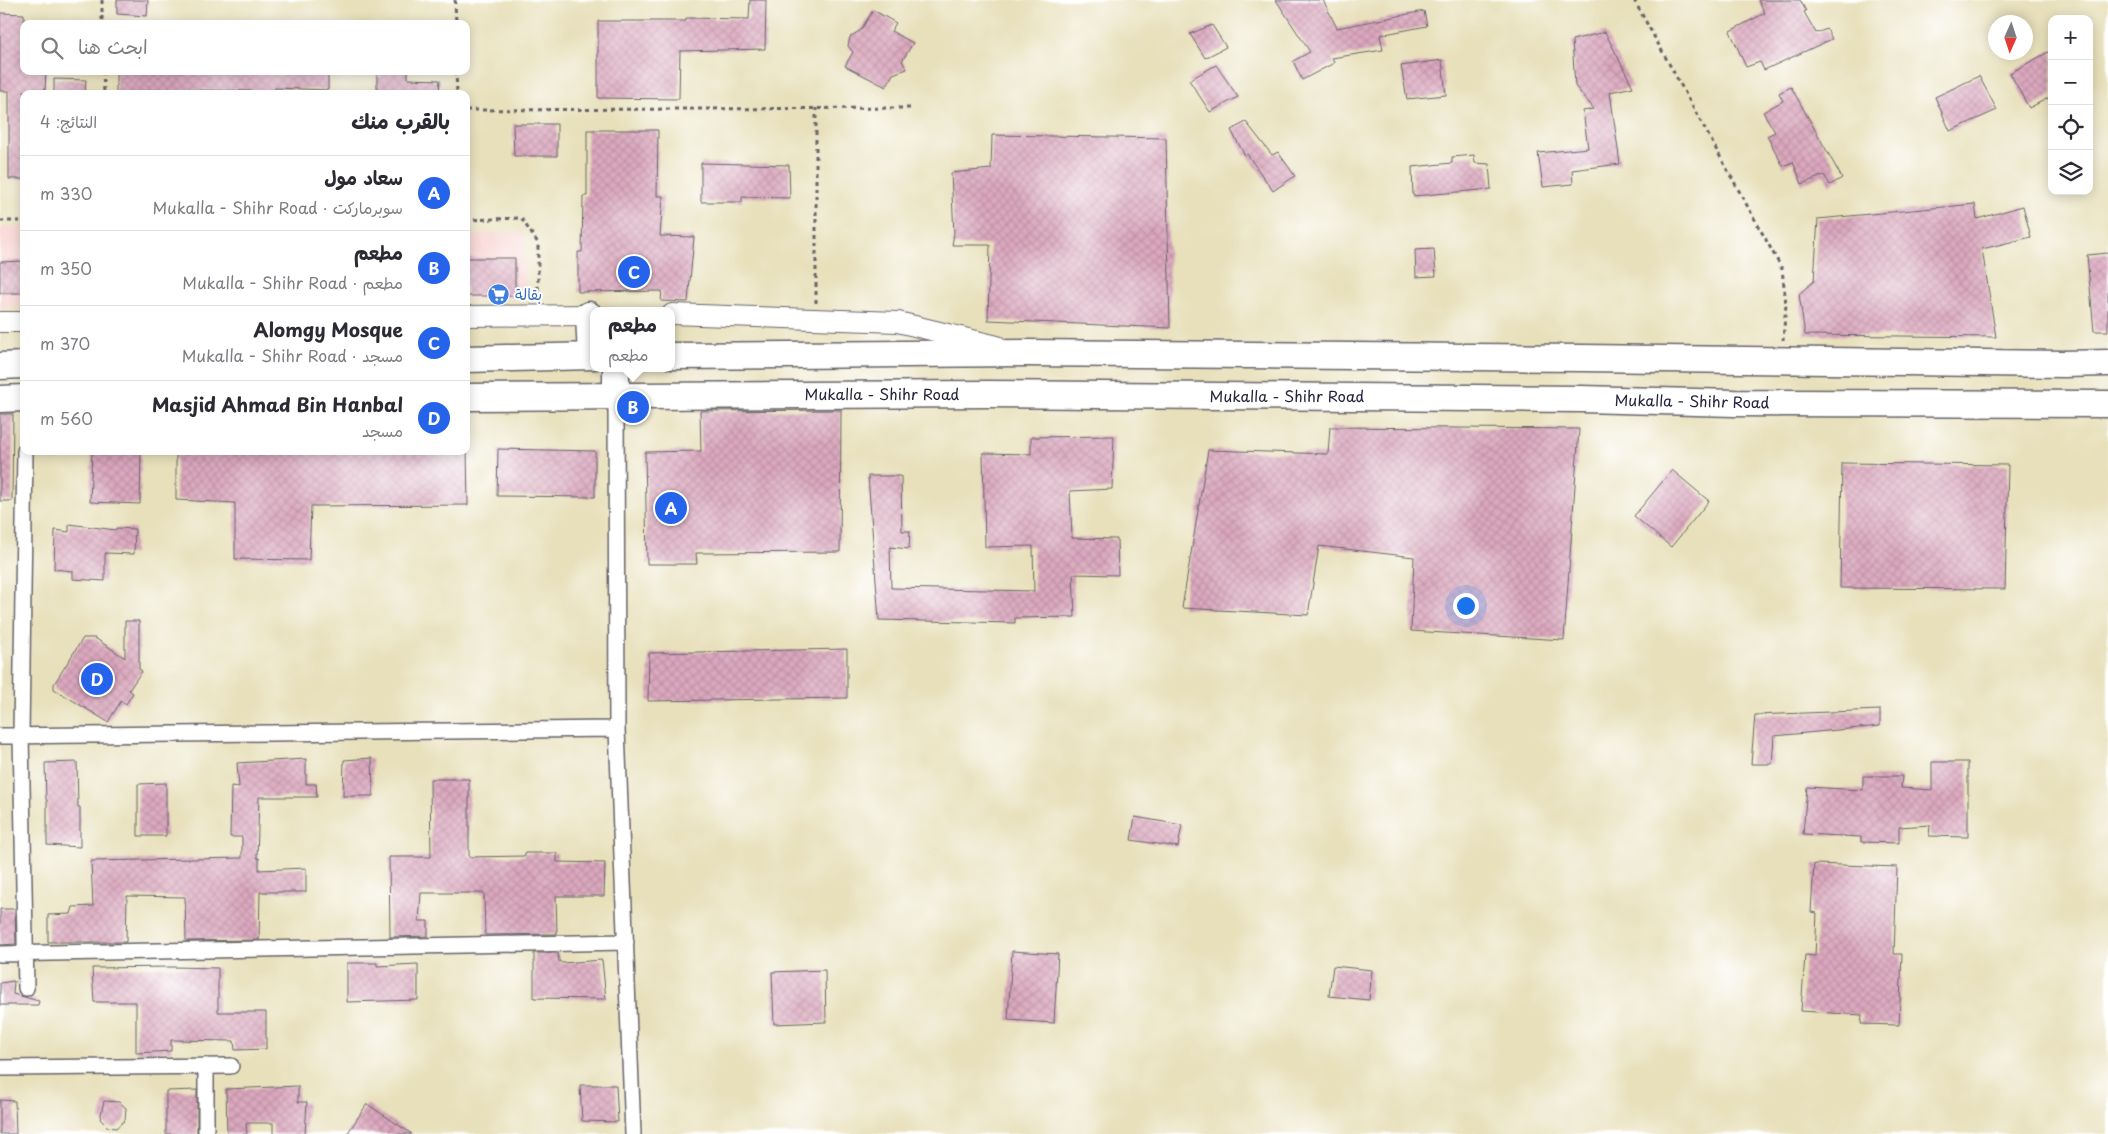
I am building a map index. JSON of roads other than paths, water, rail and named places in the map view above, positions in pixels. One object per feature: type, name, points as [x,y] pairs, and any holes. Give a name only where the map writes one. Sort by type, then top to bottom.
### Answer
[{"type":"highway","points":[[988,353],[988,394]]},
{"type":"highway","points":[[675,356],[1026,353],[2108,363]]},
{"type":"highway","points":[[470,359],[590,356]]},
{"type":"highway","points":[[1582,358],[1582,399]]},
{"type":"highway","points":[[0,366],[20,366]]},
{"type":"highway","points":[[616,372],[616,396]]},
{"type":"highway","name":"Mukalla - Shihr Road","points":[[470,396],[988,394],[1582,399],[1734,404],[2108,404]]},
{"type":"highway","points":[[0,399],[20,398]]},
{"type":"street","points":[[675,314],[898,322],[1026,353]]},
{"type":"street","points":[[470,316],[590,315]]},
{"type":"street","points":[[0,322],[20,322]]},
{"type":"street","points":[[616,396],[617,729],[633,1134]]},
{"type":"street","points":[[26,455],[21,735],[26,988]]},
{"type":"street","points":[[0,736],[617,729]]},
{"type":"street","points":[[0,954],[626,942]]},
{"type":"street","points":[[206,1066],[206,1134]]},
{"type":"street","points":[[0,1068],[231,1066]]},
{"type":"place","name":"Alomgy Mosque","points":[[634,272]]},
{"type":"place","name":"بقالة","points":[[499,295]]},
{"type":"place","name":"مطعم","points":[[633,407]]},
{"type":"place","name":"سعاد مول","points":[[671,508]]},
{"type":"place","name":"Masjid Ahmad Bin Hanbal","points":[[97,679]]}]
